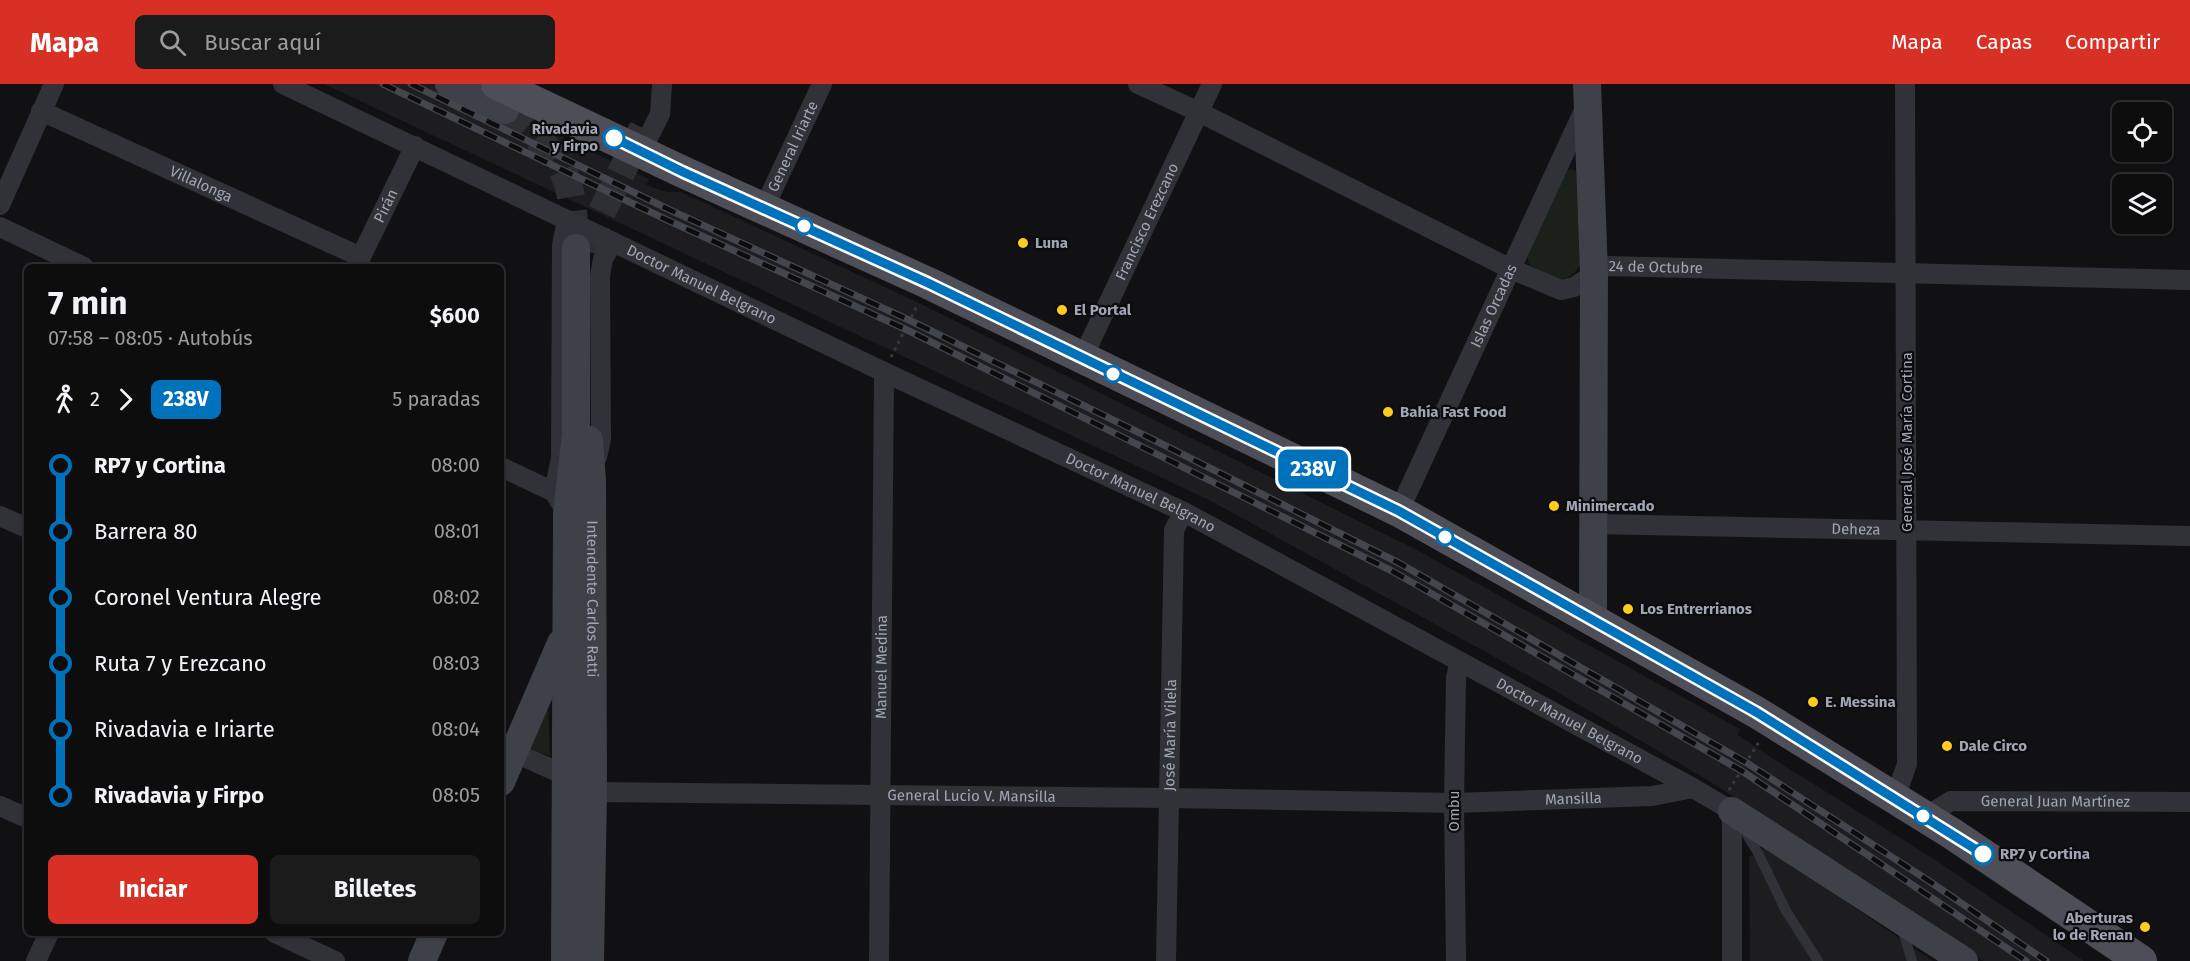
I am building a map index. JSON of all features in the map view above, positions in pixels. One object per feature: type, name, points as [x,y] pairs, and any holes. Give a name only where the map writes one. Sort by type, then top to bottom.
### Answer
[{"type":"main road","points":[[449,84],[501,97],[641,152],[928,283],[1399,511],[1756,712],[1925,817],[2141,961]]},
{"type":"main road","points":[[1588,93],[1594,272],[1593,619]]},
{"type":"main road","name":"Intendente Carlos Ratti","points":[[565,961],[567,776],[561,503],[576,434],[593,247]]},
{"type":"main road","name":"Intendente Carlos Ratti","points":[[590,961],[593,792],[592,480],[588,427],[585,282],[593,247]]},
{"type":"main road","points":[[504,766],[507,749],[565,635]]},
{"type":"main road","name":"Doctor Manuel Belgrano","points":[[1729,802],[1964,961]]},
{"type":"main road","points":[[422,961],[433,936]]},
{"type":"street","points":[[0,205],[54,84]]},
{"type":"street","name":"Doctor Manuel Belgrano","points":[[283,84],[567,220],[593,247],[884,372],[1184,512],[1692,788],[1729,802]]},
{"type":"street","points":[[641,152],[660,114],[662,84]]},
{"type":"street","name":"General Iriarte","points":[[764,208],[822,84]]},
{"type":"street","name":"24 de Octubre","points":[[1138,84],[1199,112],[1511,269],[1561,290],[1574,287],[1606,266],[2190,280]]},
{"type":"street","name":"Francisco Erezcano","points":[[1082,359],[1212,84]]},
{"type":"street","name":"General José María Cortina","points":[[1895,798],[1907,764],[1905,84]]},
{"type":"street","name":"Islas Orcadas","points":[[1399,511],[1511,269],[1588,93]]},
{"type":"street","name":"Villalonga","points":[[41,111],[359,262]]},
{"type":"street","name":"Pirán","points":[[359,262],[415,146]]},
{"type":"street","name":"Intendente Carlos Ratti","points":[[561,503],[562,245],[567,220]]},
{"type":"street","points":[[0,227],[78,264]]},
{"type":"street","name":"Manuel Medina","points":[[879,961],[884,372]]},
{"type":"street","points":[[504,469],[561,503]]},
{"type":"street","name":"José María Vilela","points":[[1166,961],[1174,530],[1184,512]]},
{"type":"street","points":[[0,516],[24,527]]},
{"type":"street","name":"Deheza","points":[[1594,524],[2190,536]]},
{"type":"street","name":"Ombu","points":[[1456,961],[1454,803],[1456,677],[1460,662]]},
{"type":"street","points":[[507,749],[567,776],[593,792]]},
{"type":"street","name":"Mansilla","points":[[1454,803],[1652,796],[1692,788]]},
{"type":"street","name":"General Lucio V. Mansilla","points":[[593,792],[1454,803]]},
{"type":"street","name":"General Juan Martínez","points":[[1925,817],[1951,801],[2190,802]]},
{"type":"street","points":[[1729,802],[1732,961]]},
{"type":"street","points":[[0,806],[24,817]]},
{"type":"street","points":[[36,961],[48,936]]},
{"type":"street","points":[[281,936],[335,961]]},
{"type":"lane","points":[[1729,802],[1758,853],[1786,911],[1818,961]]},
{"type":"lane","points":[[1897,917],[1912,961]]},
{"type":"path","points":[[884,372],[928,283]]},
{"type":"path","points":[[1729,802],[1762,738]]},
{"type":"shaded area","points":[[324,84],[439,84],[509,112],[649,179],[646,185],[666,192],[681,192],[921,304],[1417,550],[1740,729],[1738,735],[1772,758],[1937,861],[2084,961],[1984,961],[1706,779],[1540,682],[1211,501]]},
{"type":"shaded area","points":[[1571,169],[1576,171],[1580,265],[1572,275],[1559,278],[1549,276],[1532,267],[1528,261],[1527,251],[1564,173]]},
{"type":"shaded area","points":[[548,708],[550,756],[528,748]]},
{"type":"shaded area","points":[[1766,848],[1933,961],[1750,961],[1749,857]]},
{"type":"tunnel","points":[[505,110],[545,146],[561,167],[571,199],[576,248]]},
{"type":"tunnel","points":[[589,252],[598,220],[643,128]]},
{"type":"railway","points":[[383,84],[665,219],[905,329],[1392,571],[1742,771],[2026,961]]},
{"type":"railway","points":[[411,84],[670,210],[909,320],[1399,563],[1747,763],[1929,881],[2046,961]]},
{"type":"bus line","name":"238V","points":[[614,138],[683,172],[928,283],[1399,511],[1756,712],[1983,854]]},
{"type":"place","name":"Rivadavia y Firpo","points":[[614,138]]},
{"type":"place","name":"Luna","points":[[1023,243]]},
{"type":"place","name":"El Portal","points":[[1062,310]]},
{"type":"place","name":"Bahía Fast Food","points":[[1388,412]]},
{"type":"place","name":"Minimercado","points":[[1554,506]]},
{"type":"place","name":"Los Entrerrianos","points":[[1628,609]]},
{"type":"place","name":"E. Messina","points":[[1813,702]]},
{"type":"place","name":"Dale Circo","points":[[1947,746]]},
{"type":"place","name":"RP7 y Cortina","points":[[1983,854]]},
{"type":"place","name":"Aberturas lo de Renan","points":[[2145,927]]}]
